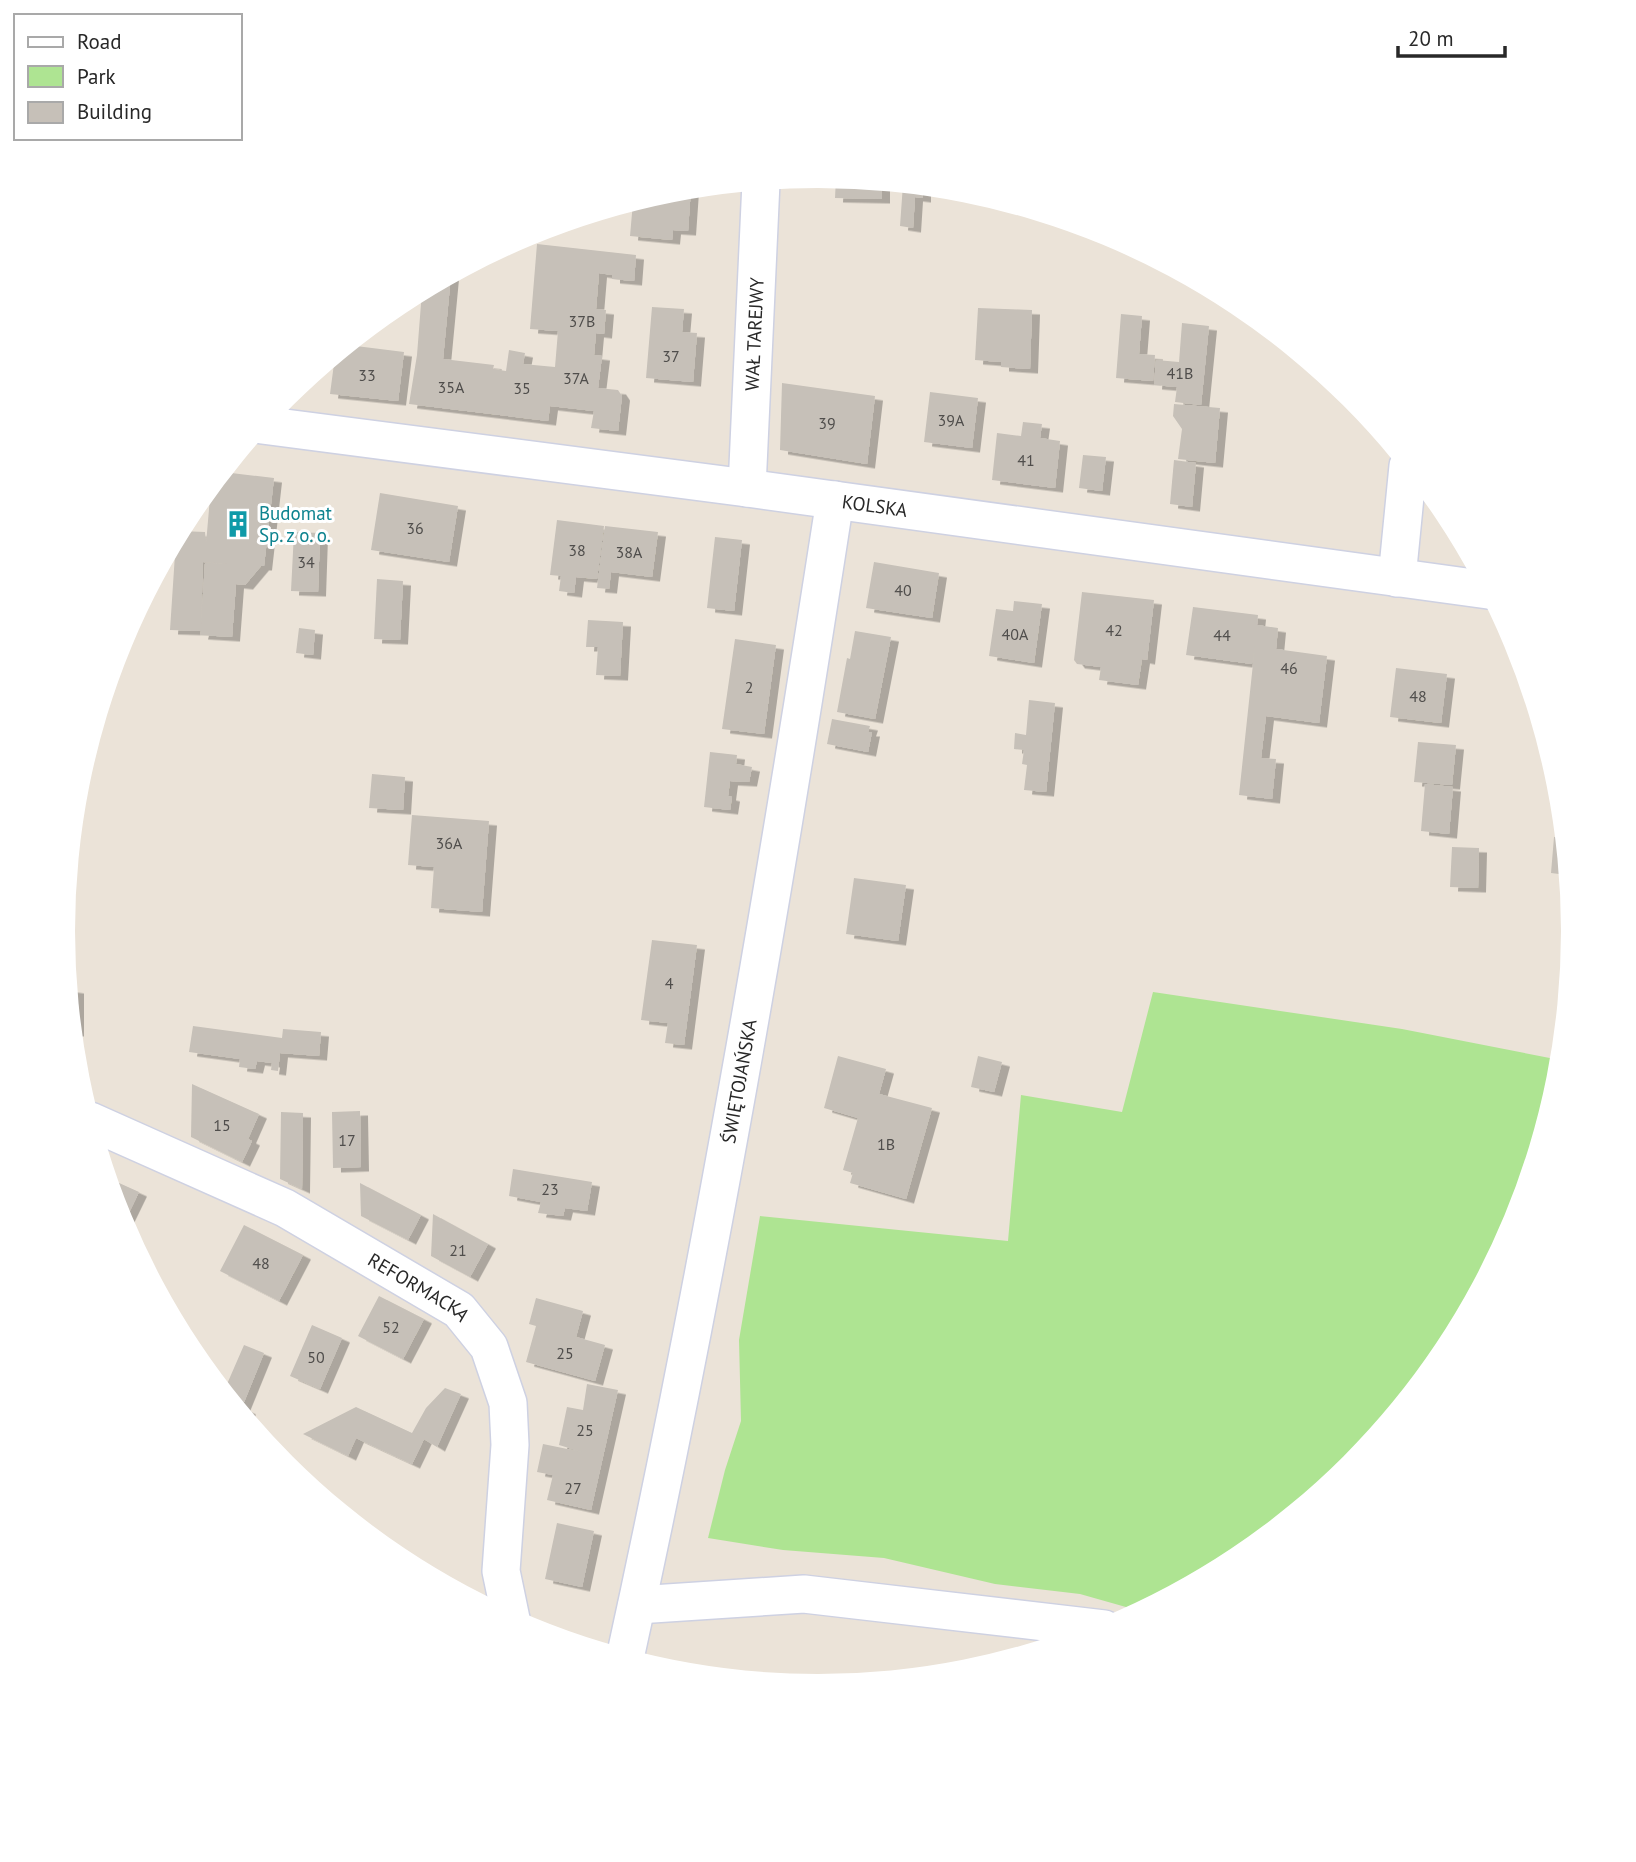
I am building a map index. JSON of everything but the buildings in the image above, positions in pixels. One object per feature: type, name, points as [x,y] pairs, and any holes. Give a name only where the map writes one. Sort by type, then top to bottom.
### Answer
[{"type":"street","name":"WAŁ TAREJWY","points":[[747,488],[761,191]]},
{"type":"street","name":"KOLSKA","points":[[274,427],[747,488],[1477,588]]},
{"type":"street","points":[[1397,578],[1407,479]]},
{"type":"street","name":"ŚWIĘTOJAŃSKA","points":[[627,1648],[725,1164],[835,500]]},
{"type":"street","name":"REFORMACKA","points":[[102,1126],[285,1208],[459,1310],[489,1348],[508,1403],[510,1446],[501,1571],[508,1606]]},
{"type":"street","points":[[637,1605],[804,1594],[1078,1626]]},
{"type":"green space","points":[[1153,992],[1402,1029],[1549,1058],[1535,1123],[1504,1215],[1484,1260],[1436,1344],[1376,1421],[1308,1489],[1231,1549],[1189,1574],[1125,1607],[1080,1594],[995,1584],[884,1558],[783,1550],[708,1538],[741,1421],[739,1340],[760,1216],[1008,1241],[1021,1095],[1122,1112]]},
{"type":"place","name":"Budomat Sp. z o. o.","points":[[238,524]]}]
